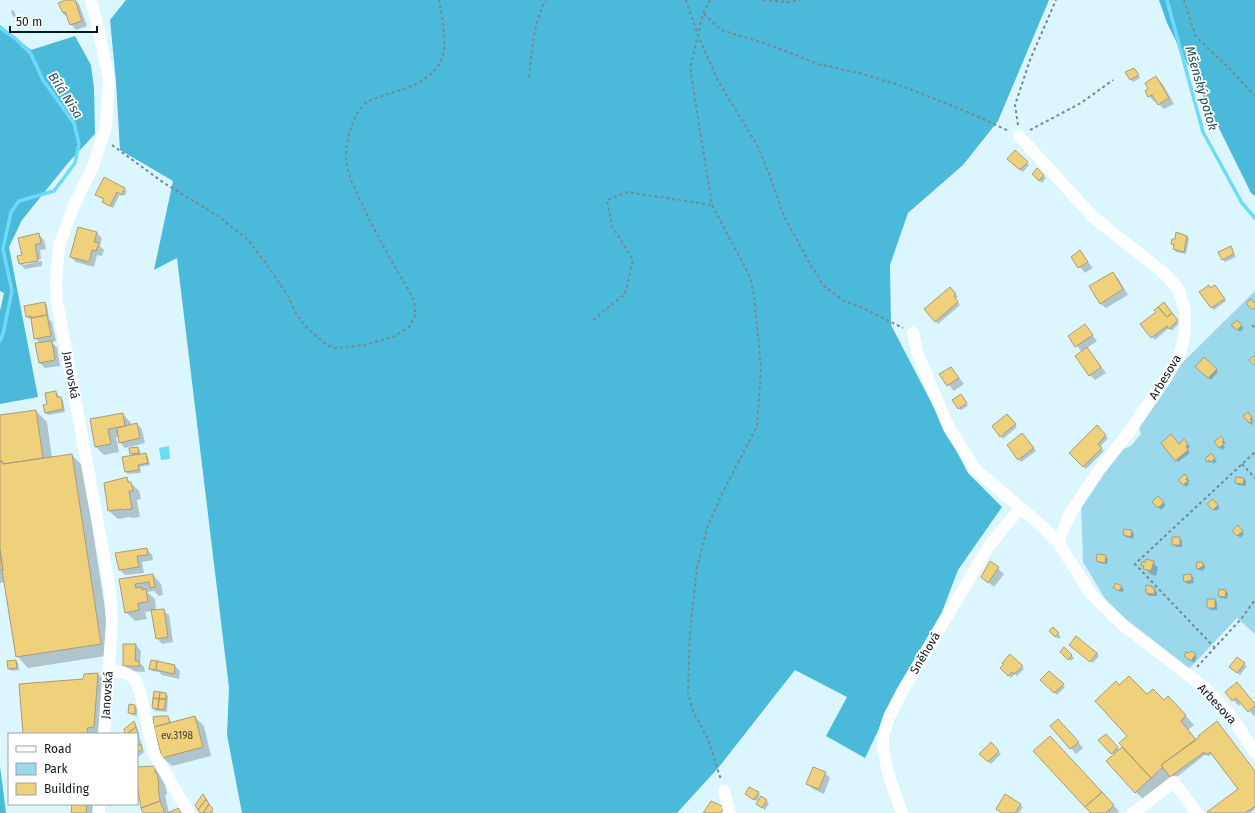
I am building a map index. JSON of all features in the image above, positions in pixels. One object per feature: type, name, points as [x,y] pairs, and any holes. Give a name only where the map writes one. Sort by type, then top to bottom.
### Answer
[{"type":"street","name":"Janovská","points":[[91,0],[109,79],[106,126],[94,164],[72,210],[59,246],[56,281],[57,301],[110,589],[112,624],[104,733]]},
{"type":"street","name":"Arbesova","points":[[1019,136],[1093,217],[1165,274],[1179,290],[1185,310],[1185,332],[1180,354],[1166,378],[1127,435],[1100,469],[1070,514],[1058,542]]},
{"type":"street","name":"Arbesova","points":[[913,333],[917,352],[949,428],[975,469],[1043,527],[1058,542],[1091,594],[1122,624],[1187,676],[1206,689],[1232,717],[1255,753]]},
{"type":"street","name":"Sněhová","points":[[902,813],[889,776],[883,749],[883,736],[889,718],[907,683],[988,546],[1020,508]]},
{"type":"street","points":[[108,670],[125,673],[135,680],[140,691],[154,754],[189,813]]},
{"type":"street","points":[[1133,813],[1174,782],[1197,813]]},
{"type":"street","points":[[724,791],[730,813]]},
{"type":"path","points":[[103,139],[164,183],[218,216],[248,240],[288,296],[297,315],[308,329],[327,345],[334,348],[364,345],[393,337],[409,327],[415,316],[415,306],[412,296],[374,228],[355,190],[347,166],[346,151],[349,133],[354,118],[366,103],[384,95],[409,88],[429,76],[441,62],[445,45],[439,0]]},
{"type":"path","points":[[530,77],[534,33],[542,7],[546,0]]},
{"type":"path","points":[[686,0],[698,35],[718,81],[756,145],[770,176],[783,214],[810,264],[824,286],[844,301],[859,306],[913,333]]},
{"type":"path","points":[[710,0],[703,14],[690,68],[712,204],[750,277],[754,295],[761,368],[757,426],[724,490],[708,526],[697,567],[690,632],[688,693],[693,711],[708,739],[724,791]]},
{"type":"path","points":[[763,0],[788,2],[801,0]]},
{"type":"path","points":[[1019,136],[1015,104],[1030,60],[1056,0]]},
{"type":"path","points":[[1184,0],[1196,37],[1231,70],[1255,96]]},
{"type":"path","points":[[703,14],[721,30],[767,44],[818,64],[863,74],[902,86],[970,113],[1019,136]]},
{"type":"path","points":[[1019,136],[1081,103],[1113,80]]},
{"type":"path","points":[[593,320],[625,294],[633,260],[612,226],[607,200],[627,192],[712,204]]},
{"type":"path","points":[[1252,325],[1255,328]]},
{"type":"path","points":[[1216,648],[1135,564],[1255,452]]},
{"type":"path","points":[[1242,464],[1255,478]]},
{"type":"path","points":[[1187,676],[1216,648],[1241,620],[1255,600]]},
{"type":"green space","points":[[1255,291],[1255,634],[1237,618],[1189,669],[1151,642],[1119,614],[1105,599],[1083,562],[1081,504],[1121,450],[1131,446],[1141,434],[1139,427],[1175,370]]},
{"type":"shaded area","points":[[126,0],[1049,0],[998,121],[963,165],[908,213],[890,265],[891,325],[968,473],[1002,507],[958,570],[942,612],[901,683],[865,758],[826,736],[847,697],[795,670],[719,767],[677,813],[242,813],[227,735],[229,688],[177,258],[154,270],[173,181],[120,150],[116,82],[110,20]]},
{"type":"shaded area","points":[[1159,0],[1255,0],[1255,196],[1251,193],[1167,23]]},
{"type":"shaded area","points":[[0,25],[31,50],[75,36],[91,65],[94,88],[95,134],[68,163],[22,220],[9,247],[38,397],[0,404],[0,311],[4,293],[0,291]]},
{"type":"shaded area","points":[[169,446],[170,459],[161,460],[159,448]]},
{"type":"shaded area","points":[[0,766],[6,813],[0,813]]},
{"type":"building","points":[[66,0],[75,0],[82,21],[70,25],[65,12],[63,13],[58,3]]},
{"type":"building","points":[[1134,68],[1139,75],[1130,80],[1125,72]]},
{"type":"building","points":[[1156,76],[1169,98],[1158,105],[1152,95],[1148,97],[1145,91],[1148,89],[1145,83]]},
{"type":"building","points":[[1015,150],[1028,162],[1020,170],[1007,159]]},
{"type":"building","points":[[1037,168],[1044,175],[1039,181],[1032,174]]},
{"type":"building","points":[[104,177],[125,188],[121,195],[117,192],[110,206],[102,202],[104,199],[95,195]]},
{"type":"building","points":[[78,227],[97,232],[94,242],[99,243],[96,251],[92,250],[89,262],[70,257]]},
{"type":"building","points":[[1176,232],[1187,236],[1184,252],[1173,249],[1174,245],[1171,244],[1172,239],[1175,239]]},
{"type":"building","points":[[39,233],[41,243],[35,245],[38,261],[19,264],[17,256],[22,255],[18,238]]},
{"type":"building","points":[[1231,246],[1234,254],[1222,260],[1218,252]]},
{"type":"building","points":[[1080,250],[1088,262],[1078,268],[1071,257]]},
{"type":"building","points":[[1113,272],[1123,289],[1100,304],[1089,286]]},
{"type":"building","points":[[1209,285],[1210,288],[1215,285],[1225,299],[1211,308],[1199,292]]},
{"type":"building","points":[[950,287],[956,294],[954,296],[958,302],[935,322],[924,309]]},
{"type":"building","points":[[1251,299],[1255,303],[1255,309],[1254,308],[1252,310],[1246,303]]},
{"type":"building","points":[[45,302],[47,315],[31,318],[31,316],[26,317],[24,306]]},
{"type":"building","points":[[1164,302],[1172,313],[1167,317],[1158,307]]},
{"type":"building","points":[[1158,307],[1167,317],[1172,313],[1178,320],[1169,329],[1167,326],[1151,338],[1140,324],[1156,312],[1154,310]]},
{"type":"building","points":[[47,315],[51,336],[34,339],[31,318]]},
{"type":"building","points":[[1237,320],[1242,325],[1237,330],[1231,325]]},
{"type":"building","points":[[1085,324],[1093,335],[1075,347],[1068,336]]},
{"type":"building","points":[[52,341],[55,360],[39,363],[35,343]]},
{"type":"building","points":[[1087,347],[1101,367],[1089,376],[1075,356]]},
{"type":"building","points":[[1255,355],[1255,364],[1254,365],[1249,360]]},
{"type":"building","points":[[1204,357],[1217,369],[1208,378],[1195,367]]},
{"type":"building","points":[[951,367],[959,378],[947,386],[939,374]]},
{"type":"building","points":[[56,391],[57,397],[61,397],[63,409],[45,413],[43,405],[47,404],[45,393]]},
{"type":"building","points":[[961,394],[967,403],[958,409],[952,400]]},
{"type":"building","points":[[36,410],[43,458],[3,464],[2,461],[0,462],[0,415]]},
{"type":"building","points":[[1248,412],[1252,418],[1250,419],[1252,421],[1249,423],[1243,416]]},
{"type":"building","points":[[123,413],[125,426],[108,429],[111,444],[95,447],[90,419]]},
{"type":"building","points":[[1007,414],[1016,424],[1000,437],[992,426]]},
{"type":"building","points":[[137,423],[140,438],[119,443],[117,428]]},
{"type":"building","points":[[1097,425],[1106,435],[1098,444],[1102,448],[1083,467],[1069,453]]},
{"type":"building","points":[[1022,433],[1034,448],[1018,460],[1007,445]]},
{"type":"building","points":[[1171,434],[1179,444],[1184,439],[1188,444],[1186,446],[1188,450],[1175,461],[1161,443]]},
{"type":"building","points":[[1221,436],[1224,440],[1222,442],[1224,444],[1219,448],[1214,442]]},
{"type":"building","points":[[138,447],[139,453],[130,454],[129,448]]},
{"type":"building","points":[[146,453],[148,463],[138,465],[139,470],[125,472],[122,457]]},
{"type":"building","points":[[1211,453],[1215,458],[1211,462],[1209,460],[1207,462],[1205,459]]},
{"type":"building","points":[[72,454],[101,644],[16,657],[0,550],[0,462],[2,461],[3,464]]},
{"type":"building","points":[[1185,474],[1188,481],[1183,485],[1178,480]]},
{"type":"building","points":[[127,477],[128,482],[131,482],[133,491],[129,491],[132,509],[108,511],[104,483]]},
{"type":"building","points":[[1236,477],[1244,478],[1243,484],[1235,483]]},
{"type":"building","points":[[1158,496],[1164,502],[1158,508],[1152,502]]},
{"type":"building","points":[[1213,499],[1218,505],[1213,510],[1207,504]]},
{"type":"building","points":[[1238,525],[1243,531],[1237,536],[1232,531]]},
{"type":"building","points":[[1124,529],[1132,530],[1131,537],[1123,535]]},
{"type":"building","points":[[1172,537],[1180,537],[1180,545],[1172,545]]},
{"type":"building","points":[[147,548],[148,555],[137,556],[139,567],[119,570],[115,553]]},
{"type":"building","points":[[0,550],[3,570],[0,570]]},
{"type":"building","points":[[1097,554],[1106,555],[1105,563],[1096,561]]},
{"type":"building","points":[[1146,559],[1154,561],[1151,571],[1143,569],[1144,566],[1141,565]]},
{"type":"building","points":[[990,561],[999,567],[988,583],[981,577]]},
{"type":"building","points":[[1197,562],[1203,562],[1203,567],[1200,569],[1196,568]]},
{"type":"building","points":[[153,574],[155,587],[150,588],[149,582],[135,584],[136,588],[142,587],[142,590],[146,589],[148,602],[138,603],[139,610],[125,613],[119,579]]},
{"type":"building","points":[[1191,574],[1192,580],[1184,582],[1183,575]]},
{"type":"building","points":[[1116,583],[1122,586],[1119,591],[1113,588]]},
{"type":"building","points":[[1146,585],[1155,588],[1154,594],[1146,593]]},
{"type":"building","points":[[1219,589],[1226,590],[1225,597],[1218,596]]},
{"type":"building","points":[[1207,599],[1215,599],[1215,608],[1207,608]]},
{"type":"building","points":[[164,609],[168,637],[156,639],[151,610]]},
{"type":"building","points":[[1053,627],[1059,633],[1055,637],[1049,631]]},
{"type":"building","points":[[1076,636],[1097,653],[1090,662],[1069,645]]},
{"type":"building","points":[[123,644],[136,644],[135,661],[139,661],[140,666],[123,666]]},
{"type":"building","points":[[1064,647],[1072,655],[1068,660],[1060,652]]},
{"type":"building","points":[[1191,651],[1196,654],[1191,661],[1184,656],[1186,652],[1189,653]]},
{"type":"building","points":[[1010,654],[1023,666],[1014,674],[1012,672],[1008,676],[1000,668],[1004,664],[1002,663]]},
{"type":"building","points":[[1237,657],[1245,663],[1237,673],[1229,667]]},
{"type":"building","points":[[16,660],[17,668],[8,669],[7,661]]},
{"type":"building","points":[[151,660],[157,661],[156,670],[149,669]]},
{"type":"building","points":[[157,661],[175,665],[174,674],[156,670]]},
{"type":"building","points":[[1049,671],[1064,684],[1054,693],[1040,680]]},
{"type":"building","points":[[98,673],[94,727],[87,728],[88,733],[23,733],[19,684],[83,679],[84,674]]},
{"type":"building","points":[[1129,676],[1147,694],[1153,689],[1164,700],[1168,696],[1186,715],[1181,721],[1196,740],[1161,765],[1163,767],[1151,778],[1119,743],[1127,736],[1095,701],[1116,681],[1119,685]]},
{"type":"building","points":[[1237,682],[1255,704],[1255,706],[1248,712],[1236,698],[1232,701],[1225,692]]},
{"type":"building","points":[[154,691],[160,692],[159,699],[153,698]]},
{"type":"building","points":[[160,692],[166,693],[166,699],[159,699]]},
{"type":"building","points":[[153,698],[159,699],[158,709],[152,708]]},
{"type":"building","points":[[159,699],[166,699],[164,710],[158,709]]},
{"type":"building","points":[[129,704],[135,705],[135,714],[128,713]]},
{"type":"building","points":[[168,716],[170,723],[154,727],[153,717]]},
{"type":"building","points":[[195,716],[203,747],[162,758],[154,727]]},
{"type":"building","points":[[1058,719],[1079,742],[1070,749],[1050,726]]},
{"type":"building","points":[[134,721],[136,727],[128,733],[125,733],[124,729]]},
{"type":"building","points":[[1217,721],[1255,771],[1255,806],[1245,813],[1207,812],[1238,789],[1210,752],[1206,755],[1204,752],[1170,777],[1161,765],[1199,737],[1198,736]]},
{"type":"building","points":[[136,727],[138,733],[128,733]]},
{"type":"building","points":[[1106,734],[1118,747],[1111,754],[1098,740]]},
{"type":"building","points":[[1050,736],[1102,792],[1085,807],[1033,751]]},
{"type":"building","points":[[991,742],[999,751],[988,762],[979,754]]},
{"type":"building","points":[[141,744],[142,749],[138,753],[138,746]]},
{"type":"building","points":[[1122,747],[1151,778],[1135,793],[1106,761]]},
{"type":"building","points":[[155,766],[155,773],[157,773],[159,786],[160,801],[141,808],[138,790],[138,767]]},
{"type":"building","points":[[813,767],[826,772],[819,789],[806,784]]},
{"type":"building","points":[[749,787],[759,792],[754,800],[745,794]]},
{"type":"building","points":[[1102,792],[1114,805],[1106,813],[1091,813],[1085,807]]},
{"type":"building","points":[[203,794],[206,799],[198,810],[195,805]]},
{"type":"building","points":[[1005,794],[1021,804],[1015,813],[1002,813],[996,809]]},
{"type":"building","points":[[761,796],[767,800],[762,808],[756,804]]},
{"type":"building","points":[[206,799],[209,804],[203,813],[200,813],[198,810]]},
{"type":"building","points":[[160,801],[165,813],[143,813],[141,808]]},
{"type":"building","points":[[711,801],[724,807],[721,813],[703,813]]},
{"type":"building","points":[[209,804],[213,809],[210,813],[203,813]]},
{"type":"building","points":[[72,805],[87,805],[86,813],[71,813]]},
{"type":"building","points":[[179,808],[181,813],[167,813]]},
{"type":"waterway","name":"Mšenský potok","points":[[1167,0],[1203,132],[1242,203],[1255,218]]},
{"type":"waterway","name":"Bílá Nisa","points":[[0,28],[16,39],[31,54],[43,80],[74,123],[79,144],[75,163],[54,191],[19,201],[11,212],[3,249],[12,291],[3,334],[0,341]]}]
